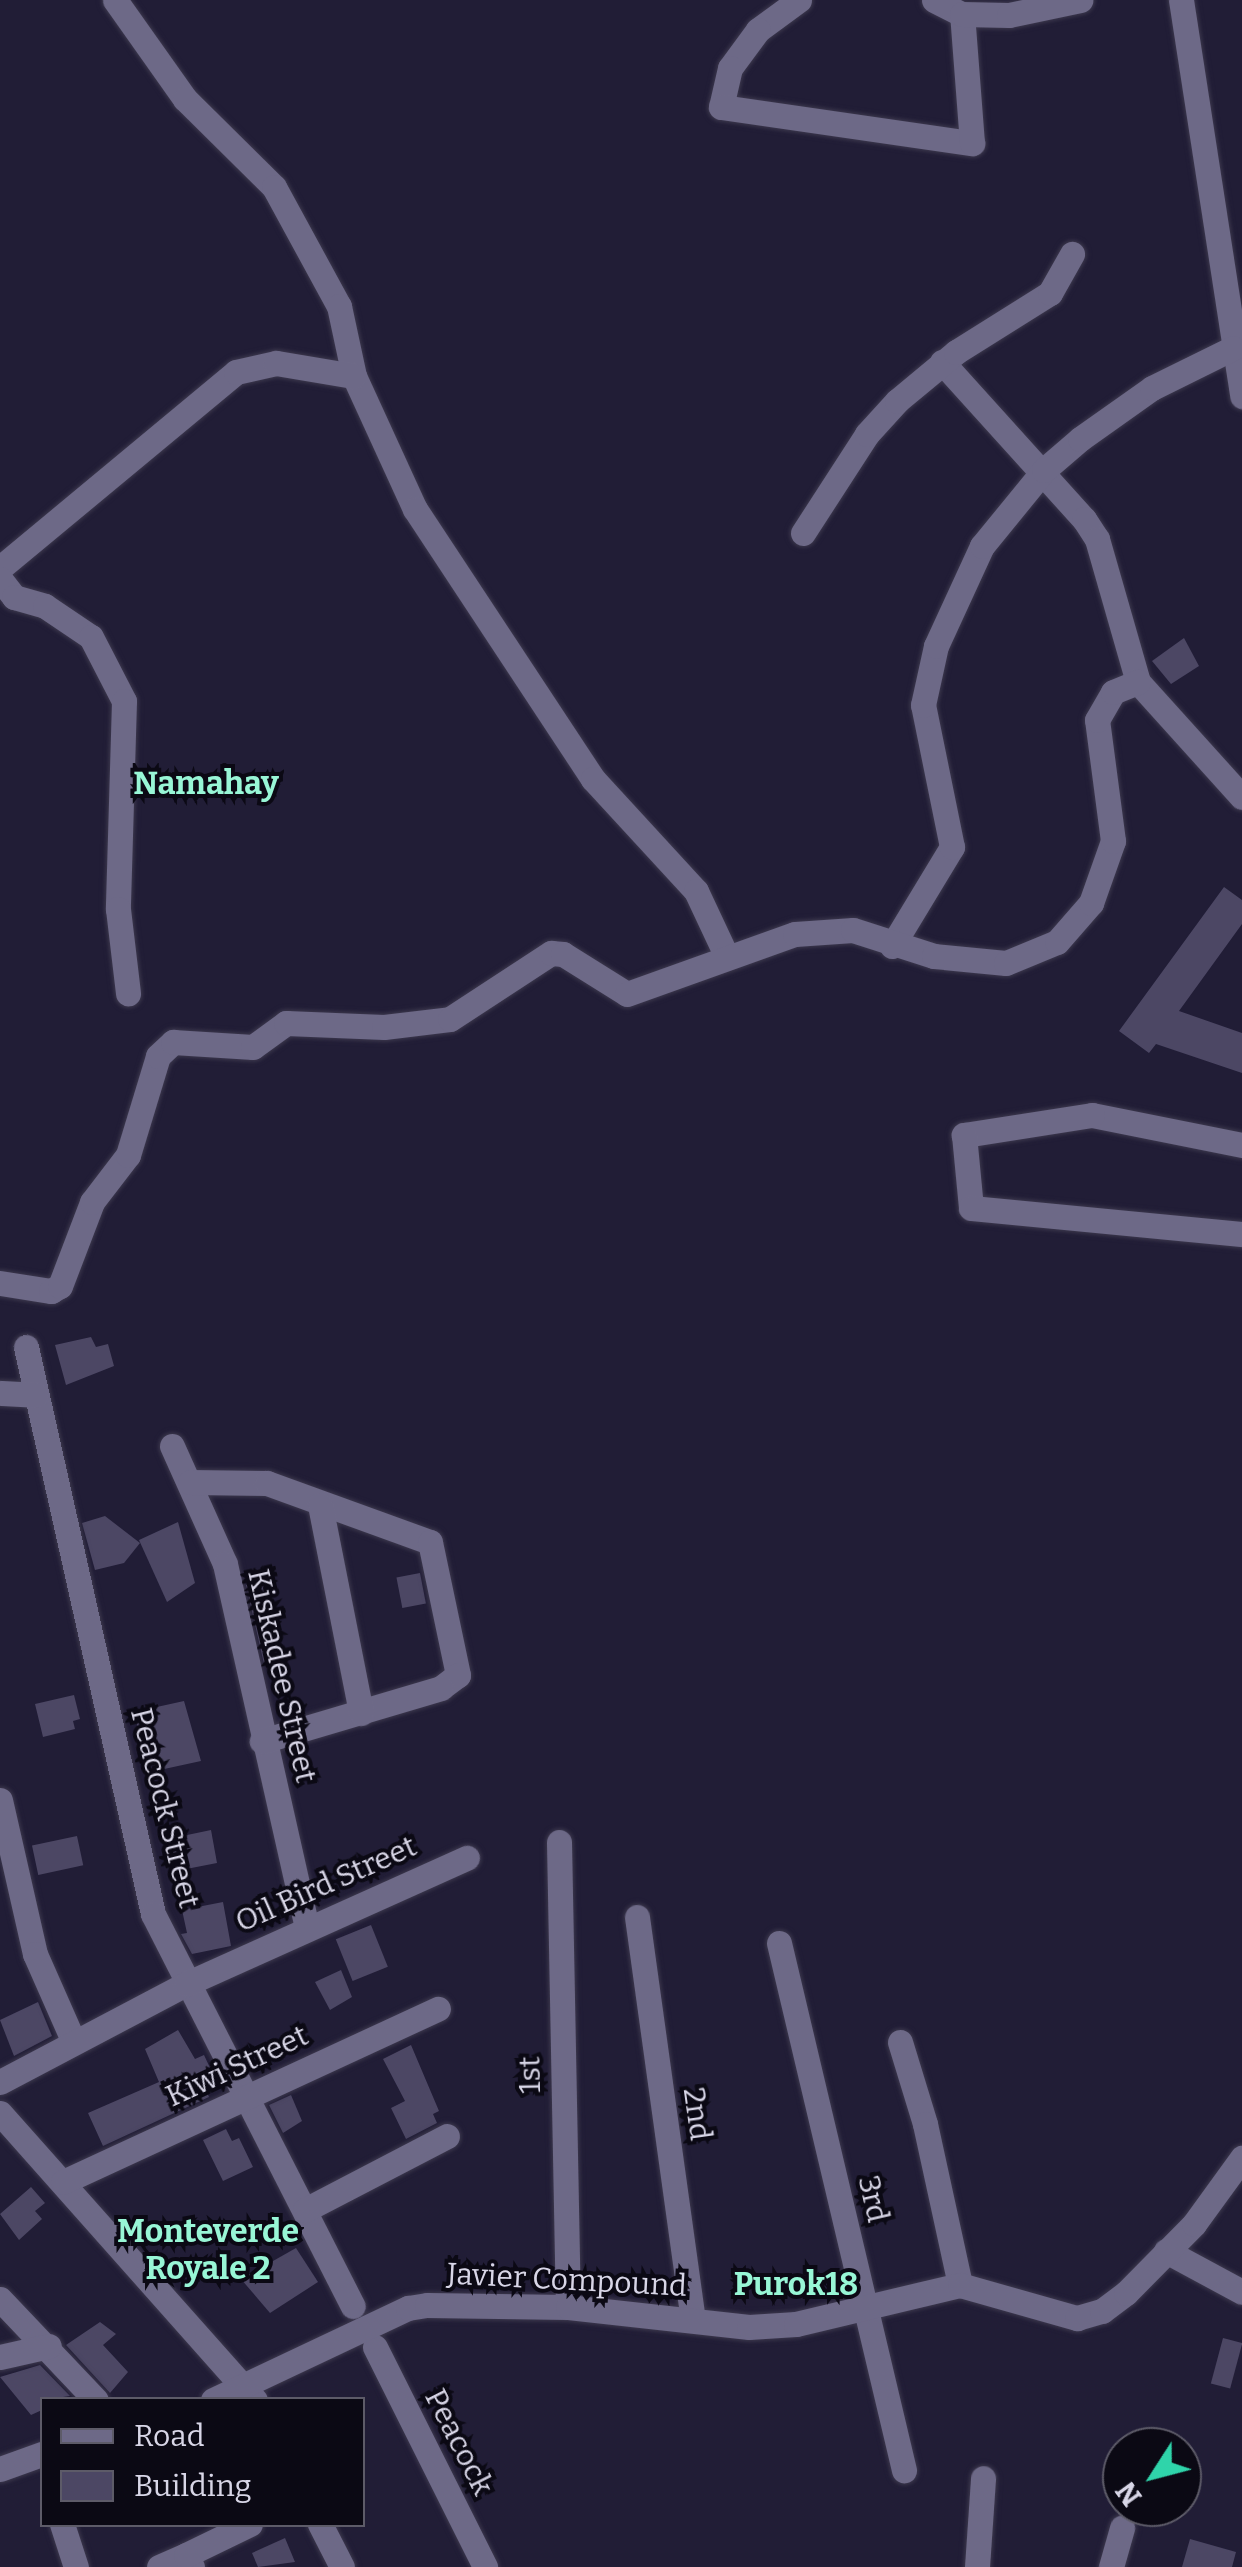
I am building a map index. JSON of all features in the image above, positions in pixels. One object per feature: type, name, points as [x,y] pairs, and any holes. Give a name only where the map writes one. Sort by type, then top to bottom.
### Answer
[{"type":"street","points":[[115,0],[184,100],[274,187],[339,306],[354,376],[414,509],[456,576],[517,656],[593,778],[696,892],[726,955]]},
{"type":"street","points":[[799,0],[758,30],[730,68],[721,107],[972,143],[962,14]]},
{"type":"street","points":[[934,0],[962,14],[1009,16],[1080,0]]},
{"type":"street","points":[[1180,0],[1242,396]]},
{"type":"street","points":[[803,533],[867,434],[942,362],[1050,293],[1072,254]]},
{"type":"street","points":[[892,946],[952,848],[923,705],[936,646],[982,546],[1044,470],[1152,388],[1233,348]]},
{"type":"street","points":[[942,362],[1044,470],[1097,539],[1138,682],[1242,798]]},
{"type":"street","points":[[0,568],[236,372],[276,363],[354,376]]},
{"type":"street","points":[[0,580],[14,596],[45,606],[92,637],[124,701],[118,909],[128,993]]},
{"type":"street","points":[[0,1284],[51,1291],[60,1286],[92,1202],[128,1156],[165,1045],[253,1047],[286,1023],[384,1026],[450,1019],[551,953],[563,954],[626,994],[726,955],[795,934],[853,930],[892,946],[1006,963],[1057,942],[1091,902],[1113,841],[1097,720],[1112,692],[1138,682]]},
{"type":"street","points":[[1242,1144],[1092,1115],[964,1135],[971,1208],[1242,1234]]},
{"type":"street","name":"Peacock Street","points":[[26,1347],[153,1914],[353,2306]]},
{"type":"street","points":[[0,1393],[36,1395]]},
{"type":"street","name":"Kiskadee Street","points":[[172,1446],[225,1564],[307,1927]]},
{"type":"street","points":[[190,1482],[267,1483],[430,1542],[458,1675],[441,1688],[262,1741]]},
{"type":"street","points":[[320,1504],[361,1713]]},
{"type":"street","points":[[0,1800],[35,1954],[73,2040]]},
{"type":"street","name":"1st","points":[[559,1842],[568,2307]]},
{"type":"street","name":"Oil Bird Street","points":[[0,2082],[73,2040],[186,1984],[467,1858]]},
{"type":"street","name":"2nd","points":[[637,1918],[693,2319]]},
{"type":"street","name":"3rd","points":[[779,1943],[904,2470]]},
{"type":"street","name":"Kiwi Street","points":[[63,2182],[438,2010]]},
{"type":"street","points":[[900,2042],[926,2124],[960,2285]]},
{"type":"street","points":[[0,2113],[250,2392]]},
{"type":"street","points":[[305,2210],[447,2136]]},
{"type":"street","name":"Javier Compound","points":[[250,2392],[408,2308],[568,2307],[749,2327],[796,2324],[960,2285],[1077,2318],[1102,2311],[1166,2251],[1228,2183],[1242,2158]]},
{"type":"street","points":[[1166,2251],[1242,2292]]},
{"type":"street","points":[[0,2299],[50,2346],[93,2397]]},
{"type":"street","points":[[0,2358],[50,2346]]},
{"type":"street","name":"Peacock","points":[[375,2347],[485,2567]]},
{"type":"street","points":[[0,2470],[40,2455]]},
{"type":"street","points":[[977,2567],[983,2478]]},
{"type":"street","points":[[63,2527],[76,2567]]},
{"type":"street","points":[[159,2567],[189,2561],[245,2527]]},
{"type":"street","points":[[322,2527],[342,2567]]},
{"type":"street","points":[[1111,2567],[1122,2528]]},
{"type":"building","points":[[1184,638],[1199,666],[1171,684],[1152,661]]},
{"type":"building","points":[[1224,887],[1242,900],[1242,924],[1179,1011],[1242,1033],[1242,1073],[1156,1044],[1149,1053],[1119,1031]]},
{"type":"building","points":[[91,1337],[96,1347],[108,1344],[114,1366],[66,1385],[55,1345]]},
{"type":"building","points":[[105,1516],[140,1543],[124,1563],[95,1570],[82,1523]]},
{"type":"building","points":[[178,1522],[195,1583],[167,1602],[139,1540]]},
{"type":"building","points":[[420,1573],[426,1603],[402,1608],[396,1578]]},
{"type":"building","points":[[261,1583],[272,1596],[280,1654],[264,1664],[246,1585]]},
{"type":"building","points":[[74,1695],[80,1719],[73,1721],[75,1729],[43,1737],[35,1704]]},
{"type":"building","points":[[184,1701],[201,1761],[155,1771],[153,1760],[146,1762],[134,1712]]},
{"type":"building","points":[[211,1830],[217,1863],[176,1871],[165,1858],[168,1839]]},
{"type":"building","points":[[77,1836],[83,1865],[38,1875],[32,1846]]},
{"type":"building","points":[[223,1902],[231,1946],[192,1954],[181,1934],[187,1933],[182,1910]]},
{"type":"building","points":[[371,1925],[388,1967],[353,1981],[336,1939]]},
{"type":"building","points":[[341,1970],[352,1997],[330,2010],[315,1982]]},
{"type":"building","points":[[38,2002],[52,2036],[14,2056],[0,2020]]},
{"type":"building","points":[[178,2030],[195,2059],[204,2055],[218,2085],[206,2090],[209,2097],[103,2146],[88,2113],[159,2082],[145,2049]]},
{"type":"building","points":[[411,2045],[439,2111],[433,2114],[437,2123],[406,2139],[391,2108],[405,2101],[383,2059]]},
{"type":"building","points":[[291,2095],[302,2121],[283,2133],[269,2105]]},
{"type":"building","points":[[226,2129],[232,2141],[239,2138],[253,2167],[223,2181],[203,2140]]},
{"type":"building","points":[[31,2187],[45,2203],[35,2211],[42,2219],[19,2240],[0,2214]]},
{"type":"building","points":[[296,2248],[318,2282],[270,2313],[241,2279]]},
{"type":"building","points":[[100,2322],[116,2334],[103,2345],[128,2372],[110,2393],[66,2345]]},
{"type":"building","points":[[1223,2338],[1242,2343],[1230,2389],[1211,2383]]},
{"type":"building","points":[[40,2365],[70,2396],[40,2397],[40,2411],[31,2415],[0,2377]]},
{"type":"building","points":[[285,2538],[295,2562],[258,2567],[252,2553]]},
{"type":"building","points":[[1190,2539],[1236,2552],[1232,2567],[1182,2567]]},
{"type":"district","name":"Namahay","points":[[206,783]]},
{"type":"district","name":"Monteverde Royale 2","points":[[208,2250]]},
{"type":"district","name":"Purok18","points":[[796,2284]]}]
